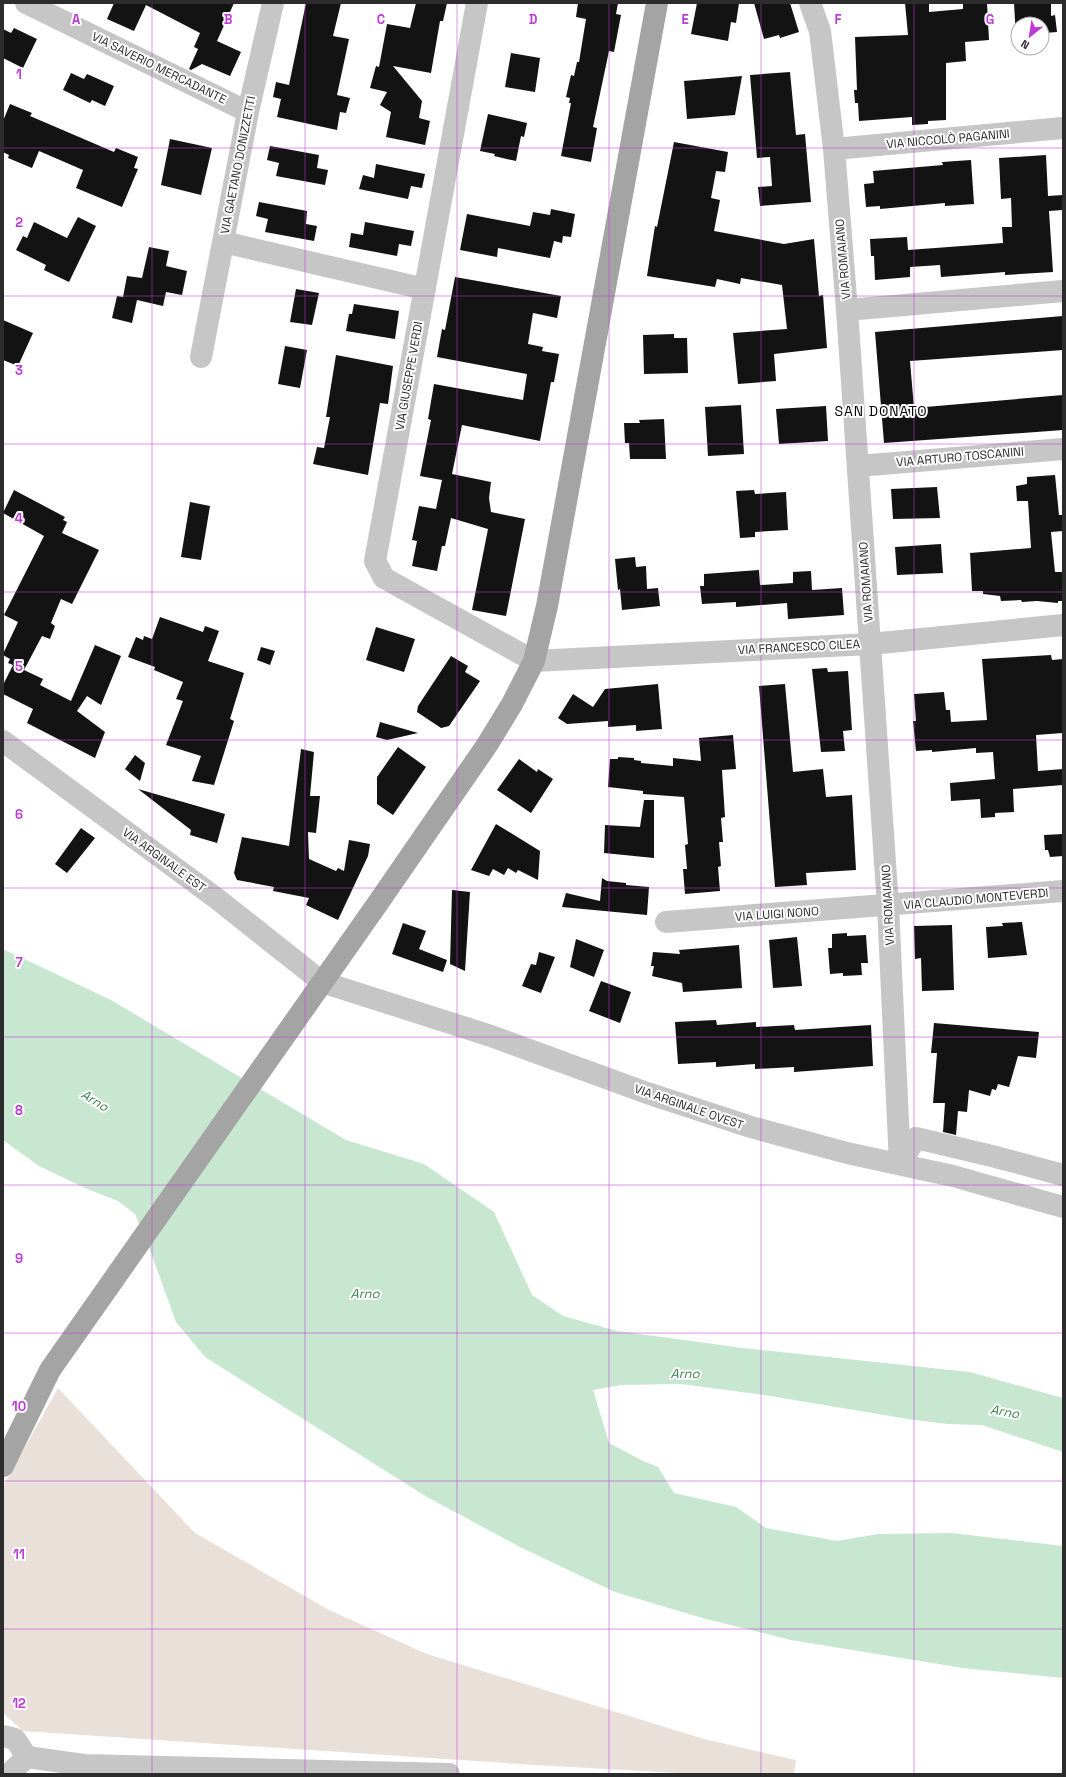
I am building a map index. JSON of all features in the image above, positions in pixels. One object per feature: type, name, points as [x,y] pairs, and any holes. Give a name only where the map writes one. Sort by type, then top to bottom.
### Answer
[{"type":"main road","points":[[3,1466],[43,1383],[71,1339],[378,904],[487,745],[512,704],[534,660],[551,583],[657,3]]},
{"type":"street","name":"VIA SAVERIO MERCADANTE","points":[[26,3],[248,112]]},
{"type":"street","name":"VIA GAETANO DONIZZETTI","points":[[273,3],[248,112],[223,242],[425,288]]},
{"type":"street","name":"VIA GIUSEPPE VERDI","points":[[477,3],[375,562],[384,578],[534,660]]},
{"type":"street","name":"VIA ROMAIANO","points":[[810,3],[820,31],[834,149],[847,310],[888,906],[900,1164]]},
{"type":"street","name":"VIA NICCOLÒ PAGANINI","points":[[834,149],[1063,128]]},
{"type":"street","points":[[201,357],[223,242]]},
{"type":"street","points":[[847,310],[1063,291]]},
{"type":"street","name":"VIA ARTURO TOSCANINI","points":[[858,466],[1063,449]]},
{"type":"street","name":"VIA FRANCESCO CILEA","points":[[534,660],[870,644],[1063,625]]},
{"type":"street","name":"VIA ARGINALE EST","points":[[3,741],[216,898],[322,982]]},
{"type":"street","name":"VIA CLAUDIO MONTEVERDI","points":[[888,906],[1063,891]]},
{"type":"street","name":"VIA LUIGI NONO","points":[[666,922],[888,906]]},
{"type":"street","name":"VIA ARGINALE OVEST","points":[[322,982],[491,1036],[647,1093],[750,1127],[847,1153],[900,1164],[1063,1207]]},
{"type":"street","points":[[900,1164],[916,1138],[1063,1175]]},
{"type":"street","points":[[3,1721],[9,1738],[27,1757],[84,1765],[449,1774]]},
{"type":"street","points":[[9,1774],[27,1757]]},
{"type":"shaded area","points":[[58,1388],[195,1533],[329,1610],[427,1654],[704,1739],[796,1760],[794,1774],[695,1774],[23,1731],[3,1713],[3,1490],[4,1485]]},
{"type":"water","name":"Arno","points":[[3,949],[111,1000],[346,1140],[424,1164],[494,1212],[532,1295],[563,1316],[617,1331],[743,1348],[970,1372],[1063,1398],[1063,1452],[982,1425],[947,1424],[914,1420],[764,1395],[681,1384],[621,1385],[593,1390],[609,1443],[643,1461],[658,1467],[674,1493],[736,1507],[766,1528],[837,1541],[878,1534],[952,1533],[1063,1546],[1063,1678],[963,1668],[791,1640],[706,1619],[615,1592],[522,1548],[427,1497],[205,1357],[176,1322],[150,1250],[135,1214],[118,1201],[85,1188],[39,1166],[3,1140]]},
{"type":"building","points":[[114,3],[234,3],[217,41],[241,52],[230,76],[202,64],[191,70],[189,69],[198,49],[194,47],[200,33],[146,5],[134,31],[107,19]]},
{"type":"building","points":[[306,3],[341,3],[333,36],[349,39],[337,95],[350,98],[346,113],[340,112],[337,130],[277,117],[281,99],[273,97],[276,82],[289,85]]},
{"type":"building","points":[[416,3],[447,3],[443,21],[440,21],[431,73],[393,66],[422,101],[419,118],[430,121],[425,145],[386,137],[391,112],[380,105],[387,92],[370,88],[376,66],[379,67],[387,24],[410,28]]},
{"type":"building","points":[[578,3],[618,3],[616,14],[621,15],[614,52],[609,51],[593,127],[597,128],[591,162],[561,156],[571,103],[569,103],[570,98],[566,97],[571,75],[574,76],[577,62],[579,62],[586,19],[576,17]]},
{"type":"building","points":[[697,3],[739,3],[736,23],[731,22],[728,41],[691,34]]},
{"type":"building","points":[[754,3],[790,3],[799,32],[780,38],[779,35],[764,39]]},
{"type":"building","points":[[905,3],[929,3],[929,12],[963,9],[963,3],[987,3],[989,40],[965,42],[966,61],[946,63],[946,120],[928,121],[928,124],[912,125],[912,117],[859,121],[858,103],[855,103],[854,90],[857,90],[855,37],[908,35]]},
{"type":"building","points":[[1014,3],[1051,3],[1051,16],[1055,15],[1057,32],[1050,33],[1050,16],[1015,16]]},
{"type":"building","points":[[14,28],[37,39],[23,68],[3,58],[3,29],[11,33]]},
{"type":"building","points":[[511,53],[540,58],[535,92],[505,87]]},
{"type":"building","points":[[790,72],[796,135],[805,134],[811,202],[760,206],[758,187],[772,186],[770,157],[757,158],[750,75]]},
{"type":"building","points":[[71,73],[84,79],[87,74],[114,86],[105,106],[92,100],[90,103],[63,90]]},
{"type":"building","points":[[742,76],[735,115],[687,119],[684,81]]},
{"type":"building","points":[[10,104],[32,113],[30,116],[114,152],[116,148],[138,157],[134,168],[138,169],[122,207],[76,188],[83,170],[39,151],[32,168],[8,158],[9,155],[3,152],[3,121]]},
{"type":"building","points":[[488,114],[527,123],[524,137],[521,136],[516,161],[480,151]]},
{"type":"building","points":[[170,139],[212,148],[201,195],[161,185]]},
{"type":"building","points":[[674,142],[728,152],[725,172],[716,171],[711,198],[720,200],[714,231],[784,244],[814,239],[819,296],[823,295],[827,348],[774,354],[776,381],[738,384],[733,333],[787,329],[782,285],[741,278],[740,284],[717,279],[715,287],[647,276],[655,226],[657,227]]},
{"type":"building","points":[[270,146],[319,155],[317,168],[328,170],[325,185],[276,176],[279,163],[267,160]]},
{"type":"building","points":[[1046,155],[1048,196],[1063,195],[1063,210],[1049,211],[1053,272],[1005,275],[1005,272],[941,277],[940,265],[910,267],[910,277],[875,280],[874,256],[871,256],[870,239],[907,237],[908,250],[1003,243],[1002,227],[1012,227],[1011,198],[1001,199],[999,158]]},
{"type":"building","points":[[971,160],[974,204],[945,206],[945,203],[880,209],[880,206],[866,207],[864,184],[874,183],[873,171],[943,165],[942,162]]},
{"type":"building","points":[[376,164],[425,174],[422,188],[411,186],[408,199],[359,189],[363,175],[374,178]]},
{"type":"building","points":[[259,202],[307,211],[306,224],[317,226],[314,241],[265,232],[268,219],[256,216]]},
{"type":"building","points":[[551,209],[575,214],[571,237],[563,236],[562,243],[554,241],[550,258],[498,248],[497,257],[460,250],[467,214],[530,226],[533,212],[550,215]]},
{"type":"building","points":[[78,217],[96,226],[69,282],[44,270],[46,265],[16,250],[23,236],[27,238],[34,222],[67,238]]},
{"type":"building","points":[[365,222],[414,231],[411,246],[399,244],[397,256],[349,247],[351,233],[363,235]]},
{"type":"building","points":[[149,247],[169,251],[166,266],[187,271],[182,295],[166,292],[163,306],[137,300],[132,323],[112,318],[117,296],[123,297],[127,276],[142,278]]},
{"type":"building","points":[[455,277],[561,296],[557,318],[533,313],[528,344],[543,347],[542,351],[559,354],[554,382],[551,382],[540,441],[462,425],[452,474],[491,482],[489,498],[491,512],[525,519],[506,616],[472,610],[488,529],[451,518],[445,546],[442,546],[437,571],[412,566],[417,541],[412,540],[419,506],[436,509],[442,480],[420,476],[431,420],[428,419],[434,384],[523,400],[527,374],[437,357],[442,329],[445,330]]},
{"type":"building","points":[[296,289],[319,293],[312,325],[290,322]]},
{"type":"building","points":[[354,304],[399,311],[395,339],[346,331],[349,314],[352,314]]},
{"type":"building","points":[[1063,316],[1063,350],[910,361],[914,408],[1063,395],[1063,430],[884,443],[875,332]]},
{"type":"building","points":[[3,320],[33,333],[18,366],[3,360]]},
{"type":"building","points":[[674,334],[674,338],[687,338],[688,373],[644,374],[643,335]]},
{"type":"building","points":[[285,346],[307,350],[300,388],[278,384]]},
{"type":"building","points":[[336,355],[393,366],[388,404],[380,403],[368,475],[313,464],[317,447],[324,448],[330,417],[326,417]]},
{"type":"building","points":[[741,405],[744,454],[708,456],[705,407]]},
{"type":"building","points":[[826,406],[828,441],[779,444],[776,409]]},
{"type":"building","points":[[664,419],[666,459],[630,459],[629,443],[625,443],[624,423],[640,423],[639,420]]},
{"type":"building","points":[[1055,475],[1059,515],[1063,515],[1063,531],[1051,532],[1055,572],[1063,572],[1063,601],[1058,601],[1058,603],[1037,601],[1022,602],[1021,600],[1001,601],[1000,596],[983,594],[983,591],[972,591],[970,553],[1031,548],[1028,501],[1017,501],[1016,486],[1027,484],[1027,477]]},
{"type":"building","points":[[937,487],[940,518],[893,519],[891,489]]},
{"type":"building","points":[[14,490],[65,517],[63,520],[67,522],[62,533],[99,550],[72,604],[61,599],[51,623],[55,626],[50,639],[42,636],[24,670],[43,679],[40,685],[71,701],[95,645],[121,656],[101,705],[87,696],[77,711],[105,732],[95,758],[27,723],[33,709],[3,694],[3,685],[13,665],[8,663],[10,659],[3,654],[18,622],[4,615],[44,536],[3,513]]},
{"type":"building","points":[[754,490],[755,494],[786,492],[788,530],[755,532],[755,537],[740,538],[736,491]]},
{"type":"building","points":[[190,502],[210,506],[201,560],[181,557]]},
{"type":"building","points":[[941,544],[943,573],[897,575],[895,547]]},
{"type":"building","points":[[635,557],[636,567],[646,566],[647,589],[658,588],[660,606],[622,610],[620,589],[618,590],[615,559]]},
{"type":"building","points":[[759,570],[760,585],[793,583],[793,572],[811,571],[812,590],[842,588],[844,615],[788,619],[787,603],[736,607],[736,602],[702,604],[700,586],[704,586],[704,574]]},
{"type":"building","points":[[160,617],[203,632],[205,626],[219,631],[208,661],[244,673],[230,719],[234,721],[214,785],[192,781],[201,756],[166,745],[183,701],[176,699],[183,682],[154,670],[155,667],[128,657],[136,637],[143,640],[144,636],[152,639]]},
{"type":"building","points":[[376,627],[415,639],[404,672],[366,660]]},
{"type":"building","points":[[261,647],[275,651],[270,665],[257,660]]},
{"type":"building","points":[[1051,655],[1052,660],[1063,659],[1063,733],[1036,735],[1038,771],[1063,769],[1063,785],[1013,789],[1014,812],[995,813],[995,817],[981,818],[980,799],[951,801],[950,783],[995,779],[993,752],[976,753],[976,748],[932,752],[932,750],[916,751],[913,721],[916,721],[914,694],[944,692],[946,710],[950,710],[951,722],[987,720],[982,659]]},
{"type":"building","points":[[451,656],[468,666],[465,672],[480,681],[449,726],[441,728],[417,712],[418,706]]},
{"type":"building","points":[[827,668],[828,672],[848,671],[852,730],[843,731],[845,751],[821,752],[812,669]]},
{"type":"building","points":[[658,684],[662,729],[636,731],[636,725],[608,727],[608,721],[567,724],[558,718],[573,694],[593,707],[605,689]]},
{"type":"building","points":[[785,684],[793,772],[823,769],[826,797],[852,795],[856,870],[806,873],[807,885],[775,887],[759,686]]},
{"type":"building","points":[[380,722],[418,733],[387,740],[376,737]]},
{"type":"building","points":[[733,735],[736,769],[722,770],[725,817],[721,818],[723,842],[719,842],[721,866],[718,867],[720,891],[685,894],[683,869],[687,869],[685,845],[688,844],[684,797],[643,794],[643,791],[608,787],[610,759],[618,759],[618,757],[634,758],[634,760],[641,761],[641,763],[673,766],[673,758],[701,761],[699,738]]},
{"type":"building","points":[[398,747],[426,767],[393,815],[377,804],[377,777]]},
{"type":"building","points":[[301,749],[314,752],[310,796],[320,796],[316,833],[308,832],[309,859],[336,871],[338,868],[344,871],[349,840],[370,844],[368,856],[338,920],[306,905],[309,898],[273,891],[274,887],[237,880],[234,873],[242,837],[289,846]]},
{"type":"building","points":[[135,755],[145,763],[140,781],[125,769]]},
{"type":"building","points":[[519,759],[537,772],[538,769],[553,779],[531,813],[497,790]]},
{"type":"building","points":[[138,789],[225,814],[217,843],[190,835],[191,830]]},
{"type":"building","points":[[644,800],[654,800],[654,858],[604,853],[605,825],[640,827]]},
{"type":"building","points":[[496,824],[540,851],[538,880],[518,870],[516,873],[508,868],[504,875],[493,869],[489,876],[471,870]]},
{"type":"building","points":[[81,828],[95,838],[67,873],[55,864]]},
{"type":"building","points":[[1063,834],[1063,856],[1050,857],[1048,850],[1045,850],[1044,835]]},
{"type":"building","points":[[602,878],[607,881],[626,883],[626,885],[649,887],[647,915],[562,907],[566,893],[600,901]]},
{"type":"building","points":[[452,890],[470,892],[465,971],[450,964]]},
{"type":"building","points":[[1022,922],[1027,955],[988,958],[986,927],[1003,926],[1002,923]]},
{"type":"building","points":[[403,923],[426,931],[419,949],[447,960],[443,972],[392,954]]},
{"type":"building","points":[[952,925],[954,990],[922,991],[921,958],[915,959],[914,926]]},
{"type":"building","points":[[847,933],[847,936],[866,935],[868,963],[861,963],[862,975],[843,976],[843,973],[830,974],[828,948],[832,948],[832,934]]},
{"type":"building","points":[[797,937],[802,986],[773,988],[769,940]]},
{"type":"building","points":[[576,939],[604,950],[594,977],[570,967]]},
{"type":"building","points":[[739,945],[742,988],[683,992],[682,983],[652,976],[654,966],[651,966],[653,952],[680,954],[679,950]]},
{"type":"building","points":[[539,952],[555,957],[541,993],[522,986],[531,964],[536,965]]},
{"type":"building","points":[[601,981],[631,992],[620,1023],[589,1011]]},
{"type":"building","points":[[716,1020],[717,1025],[756,1022],[756,1027],[794,1025],[795,1030],[871,1025],[873,1066],[794,1072],[794,1067],[755,1069],[755,1064],[716,1067],[716,1062],[678,1064],[675,1022]]},
{"type":"building","points":[[934,1023],[1039,1032],[1036,1058],[1018,1056],[1009,1087],[998,1084],[996,1090],[992,1089],[990,1096],[969,1090],[967,1112],[958,1111],[956,1135],[943,1132],[945,1103],[933,1103],[937,1053],[931,1053]]},
{"type":"district","name":"SAN DONATO","points":[[881,411]]}]
